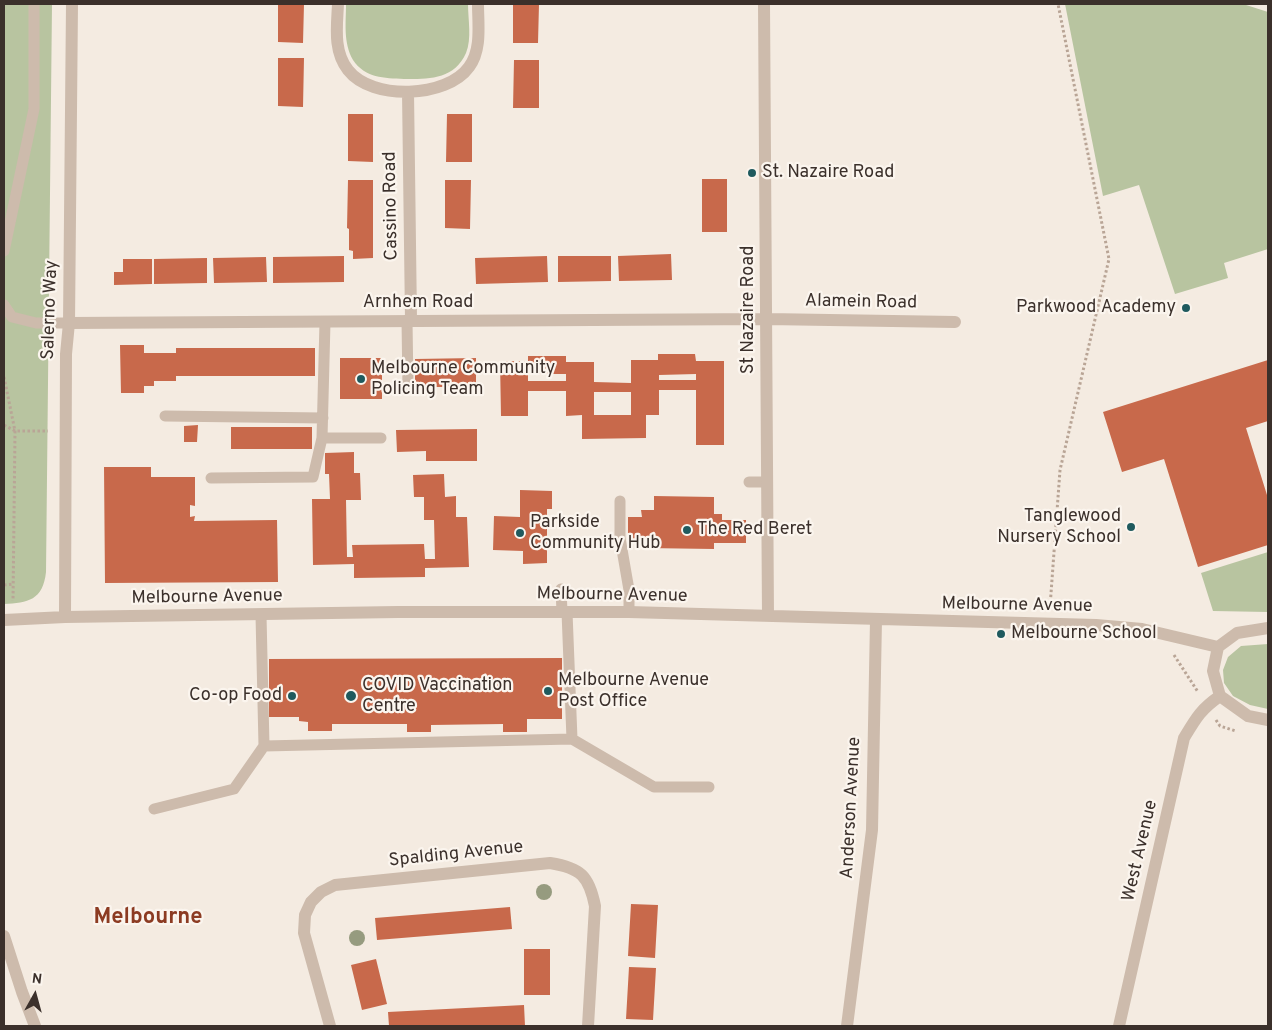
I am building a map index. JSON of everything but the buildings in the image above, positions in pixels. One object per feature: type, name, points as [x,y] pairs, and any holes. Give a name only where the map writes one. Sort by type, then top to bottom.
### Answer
[{"type":"street","name":"Salerno Way","points":[[65,617],[66,354],[69,323],[72,4]]},
{"type":"street","points":[[338,4],[337,43],[341,58],[349,71],[361,81],[376,87],[408,92],[448,85],[461,76],[470,66],[478,41],[478,4]]},
{"type":"street","name":"St Nazaire Road","points":[[764,4],[768,616]]},
{"type":"street","name":"Cassino Road","points":[[408,92],[409,320]]},
{"type":"street","name":"Arnhem Road","points":[[69,323],[767,319]]},
{"type":"street","name":"Alamein Road","points":[[767,319],[954,322]]},
{"type":"street","name":"Melbourne Avenue","points":[[8,620],[65,617],[398,612],[629,612],[1142,628],[1218,647]]},
{"type":"street","name":"Anderson Avenue","points":[[847,1026],[872,830],[876,620]]},
{"type":"street","points":[[1268,628],[1238,633],[1218,647],[1213,671],[1220,696],[1248,716],[1268,720]]},
{"type":"street","name":"West Avenue","points":[[1119,1026],[1184,738],[1196,716],[1220,696]]},
{"type":"street","name":"Spalding Avenue","points":[[330,1026],[304,932],[305,915],[311,902],[321,892],[335,885],[550,863],[570,866],[583,875],[592,889],[595,906],[588,1026]]},
{"type":"street","points":[[4,936],[35,1026]]},
{"type":"lane","points":[[4,251],[34,110],[34,4]]},
{"type":"lane","points":[[4,305],[12,317],[36,323],[69,323]]},
{"type":"lane","points":[[408,388],[409,320]]},
{"type":"lane","points":[[212,478],[313,477],[322,438],[325,322]]},
{"type":"lane","points":[[165,416],[323,418]]},
{"type":"lane","points":[[322,438],[381,438]]},
{"type":"lane","points":[[749,482],[767,482]]},
{"type":"lane","points":[[620,501],[620,538],[629,590],[629,612]]},
{"type":"lane","points":[[561,589],[572,739]]},
{"type":"lane","points":[[154,809],[234,789],[264,746],[261,614]]},
{"type":"lane","points":[[264,746],[572,739],[654,787],[709,787]]},
{"type":"path","points":[[1048,624],[1060,470],[1109,259],[1058,4]]},
{"type":"path","points":[[4,377],[15,432],[14,584],[8,620]]},
{"type":"path","points":[[4,425],[15,432],[66,430]]},
{"type":"path","points":[[4,585],[14,584]]},
{"type":"path","points":[[1173,653],[1220,726],[1244,732]]},
{"type":"green space","points":[[4,4],[52,4],[46,572],[42,589],[33,598],[20,603],[4,604]]},
{"type":"green space","points":[[346,4],[468,4],[469,35],[466,53],[455,68],[447,73],[431,78],[404,79],[369,74],[353,60],[348,47]]},
{"type":"green space","points":[[1065,4],[1243,4],[1268,12],[1268,249],[1224,263],[1228,278],[1175,294],[1139,185],[1103,196]]},
{"type":"green space","points":[[1268,552],[1268,612],[1213,611],[1201,573]]},
{"type":"green space","points":[[1268,644],[1268,709],[1250,705],[1233,696],[1224,683],[1223,670],[1228,657],[1241,646]]},
{"type":"place","name":"St. Nazaire Road","points":[[752,173]]},
{"type":"place","name":"Parkwood Academy","points":[[1186,308]]},
{"type":"place","name":"Melbourne Community Policing Team","points":[[361,379]]},
{"type":"place","name":"Tanglewood Nursery School","points":[[1131,527]]},
{"type":"place","name":"The Red Beret","points":[[687,530]]},
{"type":"place","name":"Parkside Community Hub","points":[[520,533]]},
{"type":"place","name":"Melbourne School","points":[[1001,634]]},
{"type":"place","name":"Melbourne Avenue Post Office","points":[[548,691]]},
{"type":"place","name":"Co-op Food","points":[[292,696]]},
{"type":"place","name":"COVID Vaccination Centre","points":[[351,696]]},
{"type":"district","name":"Melbourne","points":[[148,919]]}]
